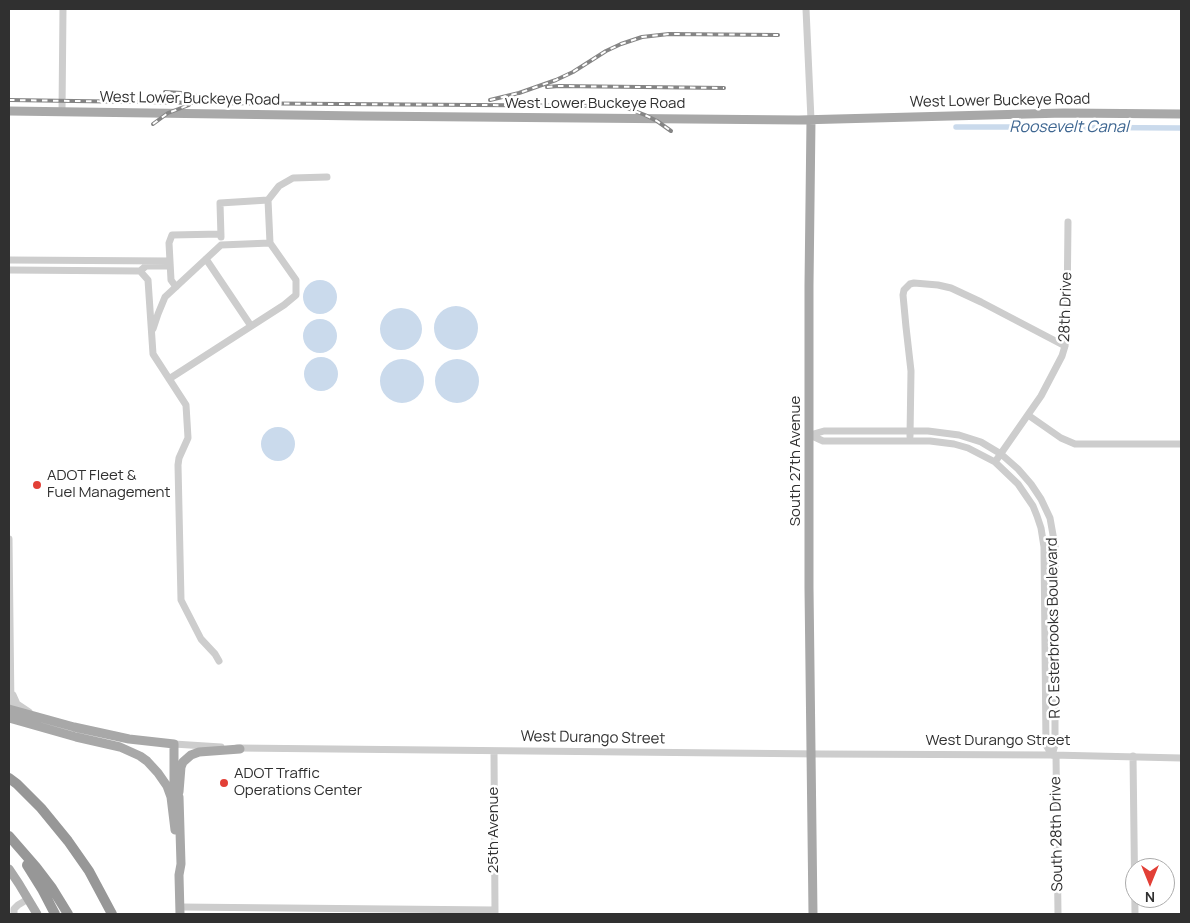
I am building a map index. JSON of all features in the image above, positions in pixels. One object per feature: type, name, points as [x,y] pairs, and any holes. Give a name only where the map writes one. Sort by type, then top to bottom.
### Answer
[{"type":"highway","points":[[9,778],[41,808],[68,840],[89,871],[112,914]]},
{"type":"highway","points":[[9,838],[33,874],[55,914]]},
{"type":"highway","points":[[9,838],[52,888],[68,914]]},
{"type":"main road","name":"West Lower Buckeye Road","points":[[9,111],[811,120],[1045,113],[1181,114]]},
{"type":"main road","name":"South 27th Avenue","points":[[811,120],[809,285],[813,914]]},
{"type":"main road","name":"West Durango Street","points":[[10,712],[40,717],[129,739],[174,744]]},
{"type":"main road","points":[[10,712],[76,737],[120,747],[133,752],[147,761],[158,773],[171,797],[180,875]]},
{"type":"main road","points":[[174,744],[174,781],[179,797]]},
{"type":"main road","points":[[180,911],[179,797],[181,767],[183,762],[191,755],[199,752],[240,748]]},
{"type":"main road","points":[[9,869],[37,914]]},
{"type":"street","points":[[62,111],[63,9]]},
{"type":"street","name":"South 27th Avenue","points":[[806,9],[811,120]]},
{"type":"street","points":[[169,379],[296,295],[296,280],[270,243],[268,200],[279,186],[293,178],[327,177]]},
{"type":"street","points":[[221,245],[220,204],[268,200]]},
{"type":"street","name":"28th Drive","points":[[995,462],[1049,383],[1062,356],[1065,346],[1067,313],[1068,222]]},
{"type":"street","points":[[176,286],[170,280],[169,243],[172,234],[221,234]]},
{"type":"street","points":[[152,334],[165,297],[221,245],[270,243]]},
{"type":"street","points":[[206,259],[251,326]]},
{"type":"street","points":[[9,260],[170,263]]},
{"type":"street","points":[[26,260],[26,270]]},
{"type":"street","points":[[9,270],[140,271],[146,266],[170,263]]},
{"type":"street","points":[[140,271],[148,280],[153,354],[186,406],[188,438],[178,465],[181,600],[200,639],[216,654],[219,661]]},
{"type":"street","points":[[910,441],[911,370],[904,290],[910,284],[938,285],[951,288],[1065,346]]},
{"type":"street","points":[[1028,415],[1061,438],[1075,444],[1181,444]]},
{"type":"street","name":"R C Esterbrooks Boulevard","points":[[810,435],[824,431],[910,431],[945,433],[969,438],[981,442],[1001,454],[1031,484],[1050,518],[1054,546],[1054,755]]},
{"type":"street","name":"R C Esterbrooks Boulevard","points":[[810,435],[823,441],[910,441],[954,444],[968,448],[995,462],[1011,476],[1027,496],[1033,506],[1041,529],[1045,556],[1046,745],[1054,755]]},
{"type":"street","points":[[9,540],[10,712]]},
{"type":"street","points":[[10,693],[17,704],[40,717]]},
{"type":"street","name":"West Durango Street","points":[[174,744],[240,748],[1054,755],[1181,758]]},
{"type":"street","name":"25th Avenue","points":[[494,751],[495,912]]},
{"type":"street","name":"South 28th Drive","points":[[1054,755],[1058,914]]},
{"type":"street","points":[[1133,756],[1135,914]]},
{"type":"street","points":[[14,914],[14,909],[28,899]]},
{"type":"street","points":[[180,911],[495,912]]},
{"type":"water","points":[[320,280],[327,281],[332,285],[336,290],[336,304],[332,309],[327,313],[320,314],[313,313],[308,309],[304,304],[303,297],[304,290],[308,285],[313,281]]},
{"type":"water","points":[[452,306],[460,306],[472,312],[478,328],[472,344],[460,350],[452,350],[440,344],[434,332],[434,324],[440,312]]},
{"type":"water","points":[[405,308],[413,311],[419,317],[422,329],[419,341],[413,347],[397,350],[389,347],[383,341],[380,325],[383,317],[389,311]]},
{"type":"water","points":[[320,319],[327,320],[332,324],[336,329],[336,343],[332,348],[327,352],[320,353],[313,352],[308,348],[304,343],[303,336],[304,329],[308,324],[313,320]]},
{"type":"water","points":[[321,357],[328,358],[333,362],[337,367],[337,381],[333,386],[328,390],[321,391],[314,390],[309,386],[305,381],[304,374],[305,367],[309,362],[314,358]]},
{"type":"water","points":[[402,359],[414,363],[420,369],[424,381],[420,393],[414,399],[402,403],[390,399],[384,393],[380,381],[384,369],[390,363]]},
{"type":"water","points":[[457,359],[469,363],[475,369],[479,381],[475,393],[469,399],[457,403],[445,399],[439,393],[435,381],[439,369],[445,363]]},
{"type":"water","points":[[278,427],[285,428],[290,432],[294,437],[294,451],[290,456],[285,460],[278,461],[271,460],[266,456],[262,451],[261,444],[262,437],[266,432],[271,428]]},
{"type":"waterway","name":"Roosevelt Canal","points":[[956,127],[1181,128]]},
{"type":"railway","points":[[490,100],[519,93],[556,80],[573,72],[606,51],[642,37],[669,34],[778,35]]},
{"type":"railway","points":[[547,87],[724,88]]},
{"type":"railway","points":[[165,92],[206,98]]},
{"type":"railway","points":[[9,100],[612,106],[627,108],[645,115],[671,131]]},
{"type":"railway","points":[[153,124],[168,113],[189,105]]},
{"type":"place","name":"ADOT Fleet & Fuel Management","points":[[37,485]]},
{"type":"place","name":"ADOT Traffic Operations Center","points":[[224,783]]}]
